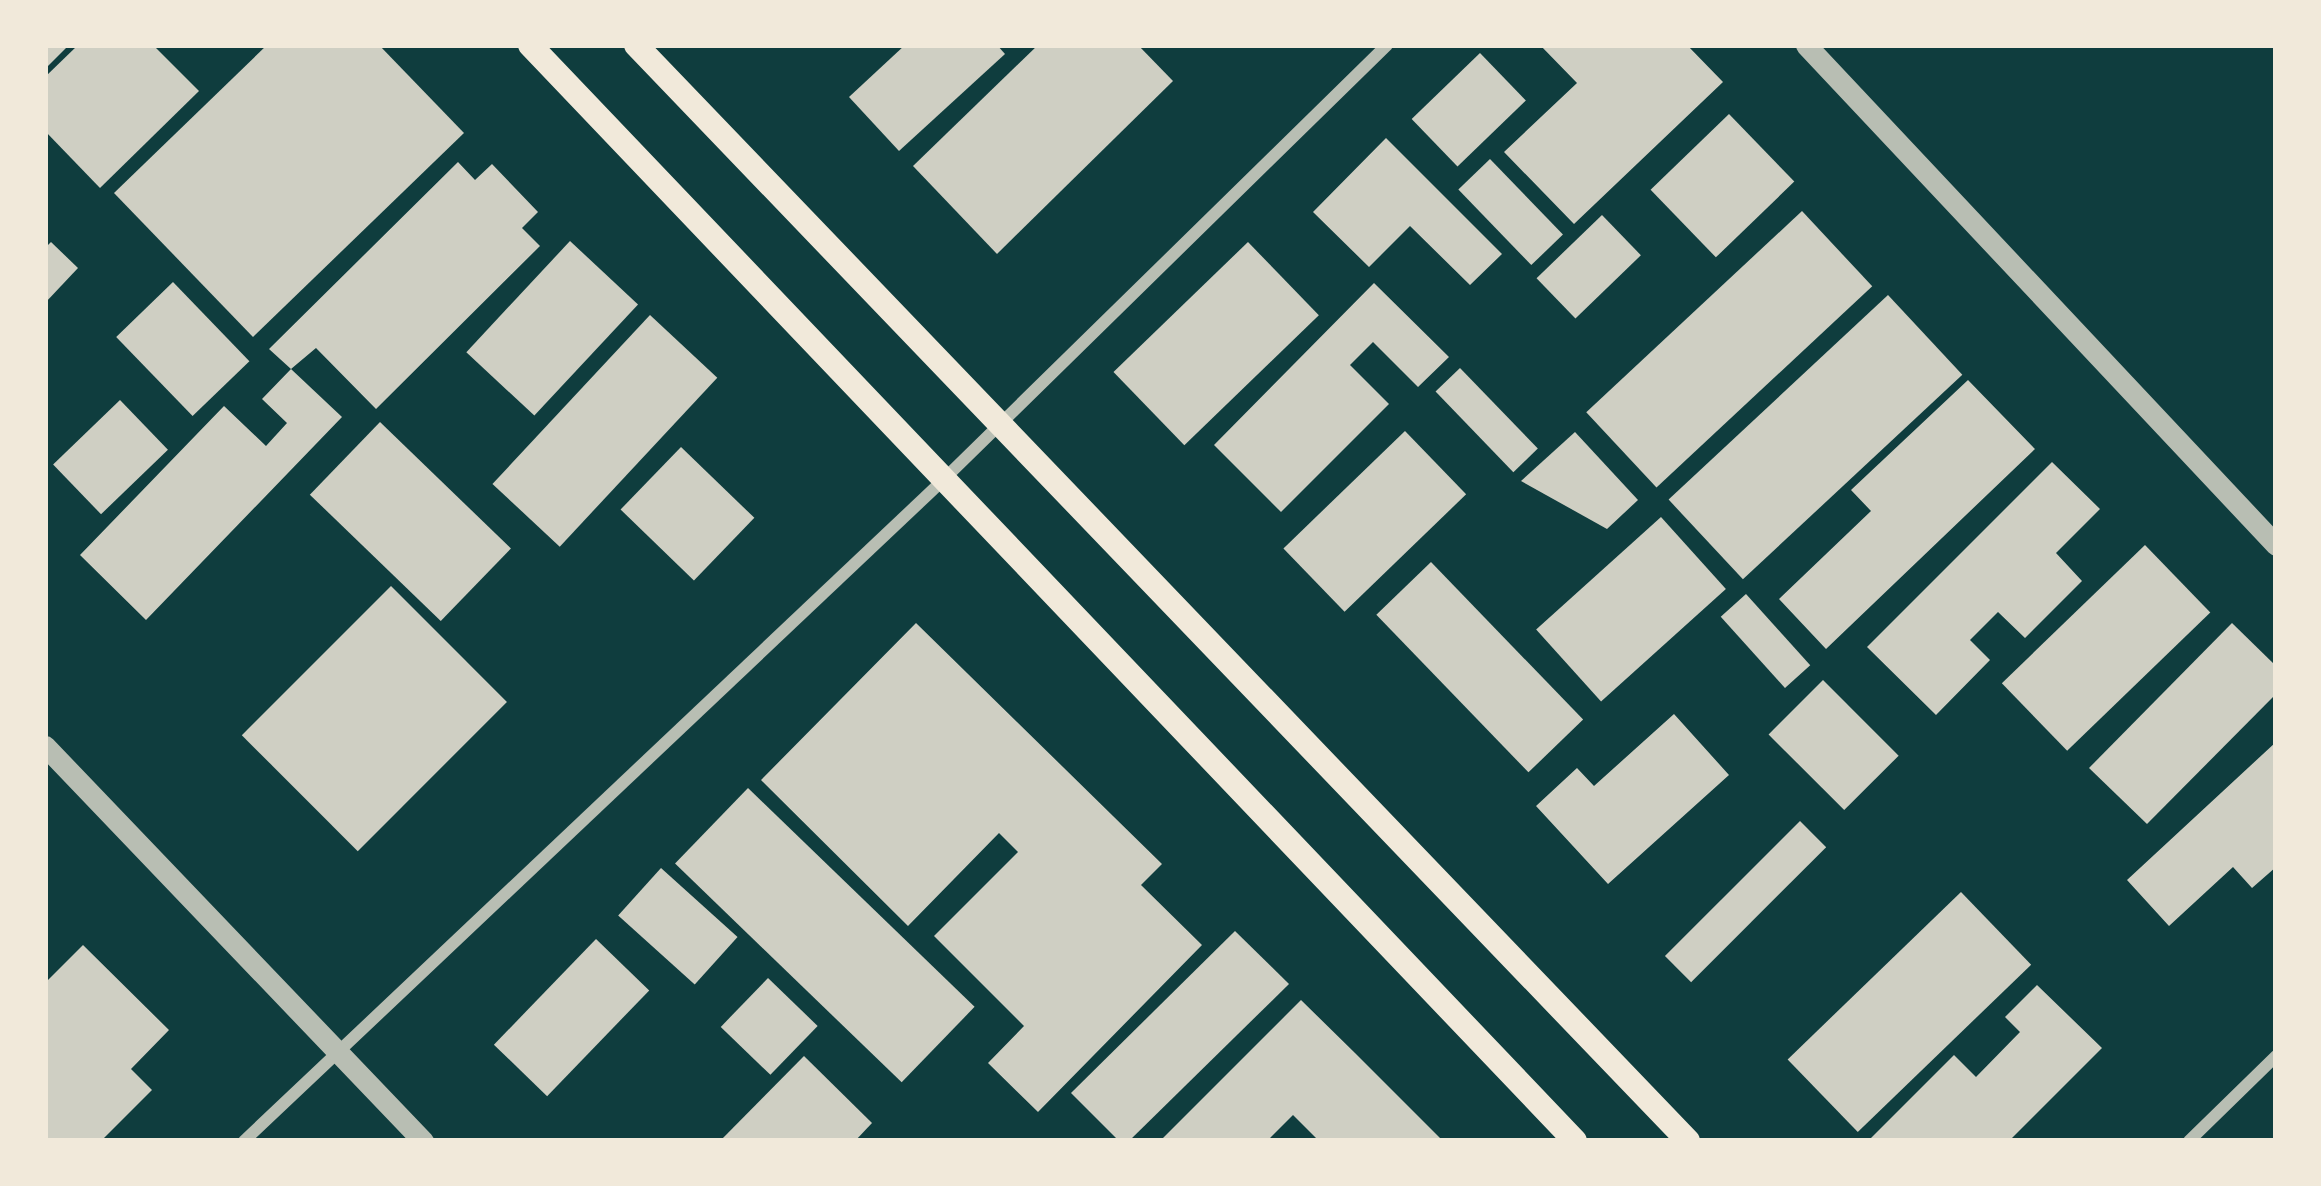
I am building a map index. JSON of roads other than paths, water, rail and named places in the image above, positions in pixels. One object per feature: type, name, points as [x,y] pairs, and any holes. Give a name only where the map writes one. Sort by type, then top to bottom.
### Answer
[{"type":"main road","points":[[530,45],[940,483],[1575,1141]]},
{"type":"main road","points":[[636,45],[996,427],[1688,1141]]},
{"type":"street","points":[[244,1141],[940,483],[1387,45]]},
{"type":"street","points":[[1806,45],[2276,545]]},
{"type":"street","points":[[45,746],[423,1141]]},
{"type":"street","points":[[2189,1141],[2276,1056]]}]
